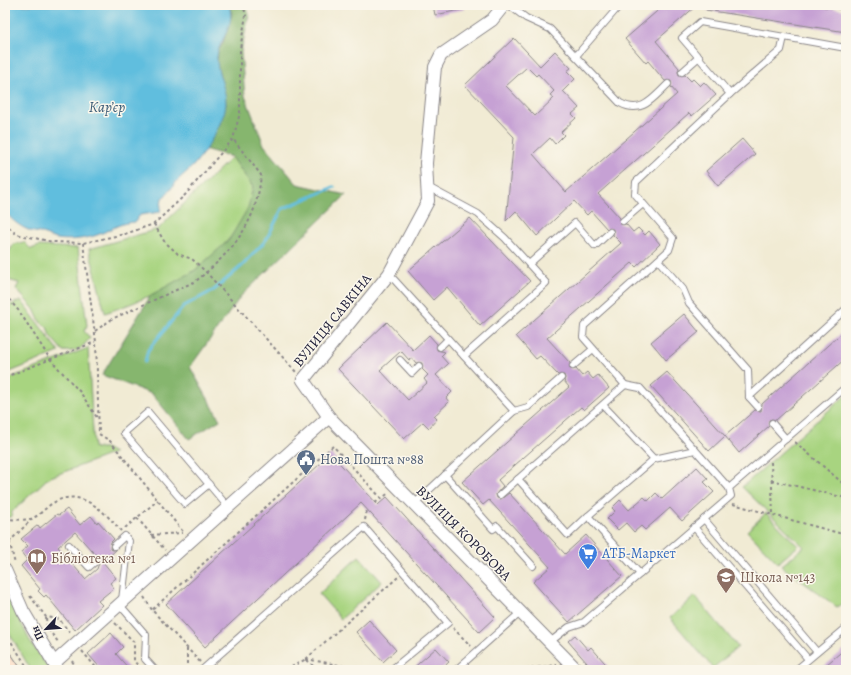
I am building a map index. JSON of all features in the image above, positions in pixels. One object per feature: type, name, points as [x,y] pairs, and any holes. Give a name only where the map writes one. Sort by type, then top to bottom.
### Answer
[{"type":"main road","points":[[5,661],[11,670]]},
{"type":"street","name":"ВУЛИЦЯ САВКІНА","points":[[329,417],[303,380],[389,274],[428,201],[426,163],[435,67],[441,55],[492,20],[504,5]]},
{"type":"street","name":"ВУЛИЦЯ КОРОБОВА","points":[[329,417],[574,667]]},
{"type":"street","points":[[11,569],[24,611],[56,667],[101,620],[329,417]]},
{"type":"lane","points":[[509,5],[526,18],[550,29],[620,104],[629,108],[639,108],[647,103],[668,84]]},
{"type":"lane","points":[[576,56],[620,5]]},
{"type":"lane","points":[[730,94],[682,38],[700,22],[846,48]]},
{"type":"lane","points":[[550,642],[569,627],[584,622],[731,496],[729,488],[640,388],[625,385],[593,349],[583,337],[584,326],[669,250],[673,238],[635,194],[636,182],[730,94],[781,50],[784,37]]},
{"type":"lane","points":[[682,72],[699,57]]},
{"type":"lane","points":[[428,187],[478,214],[505,238],[546,282],[464,356]]},
{"type":"lane","points":[[623,221],[643,204]]},
{"type":"lane","points":[[529,264],[575,223],[595,246],[610,232]]},
{"type":"lane","points":[[658,260],[683,289],[689,303],[748,370],[749,397],[758,407]]},
{"type":"lane","points":[[389,274],[514,411]]},
{"type":"lane","points":[[749,397],[846,309]]},
{"type":"lane","points":[[440,347],[448,339]]},
{"type":"lane","points":[[573,366],[593,349]]},
{"type":"lane","points":[[400,360],[412,373],[419,366]]},
{"type":"lane","points":[[414,504],[514,411],[528,407],[561,378]]},
{"type":"lane","points":[[500,494],[625,385]]},
{"type":"lane","points":[[729,488],[846,387]]},
{"type":"lane","points":[[603,405],[654,460]]},
{"type":"lane","points":[[209,484],[185,504],[124,433],[148,412],[228,506]]},
{"type":"lane","points":[[772,423],[787,438]]},
{"type":"lane","points":[[518,479],[568,535],[654,460],[695,450]]},
{"type":"lane","points":[[445,475],[494,529],[497,526],[533,566]]},
{"type":"lane","points":[[588,516],[640,574]]},
{"type":"lane","points":[[704,519],[817,652]]},
{"type":"lane","points":[[203,669],[364,527],[448,623],[391,670]]},
{"type":"lane","points":[[694,528],[808,659]]},
{"type":"lane","points":[[114,546],[123,534],[129,541],[120,603],[146,635],[145,659],[155,670]]},
{"type":"lane","points":[[69,544],[89,567],[96,561]]},
{"type":"lane","points":[[456,670],[520,612]]},
{"type":"lane","points":[[796,670],[846,628]]},
{"type":"path","points":[[5,223],[16,234],[53,242],[83,243],[125,234],[154,224],[186,195],[233,139],[240,114],[240,49],[246,15],[243,5]]},
{"type":"path","points":[[94,331],[112,319],[196,281],[244,232],[256,203],[261,175],[233,139]]},
{"type":"path","points":[[154,224],[164,241],[178,254],[192,259],[206,272],[303,380]]},
{"type":"path","points":[[83,243],[92,313]]},
{"type":"path","points":[[5,295],[19,311],[50,359],[80,392],[99,420]]},
{"type":"path","points":[[5,377],[96,342]]},
{"type":"path","points":[[787,438],[846,486]]},
{"type":"path","points":[[152,610],[333,446],[382,499]]},
{"type":"path","points":[[770,452],[773,515]]},
{"type":"path","points":[[771,480],[846,498]]},
{"type":"path","points":[[375,503],[382,499],[396,486]]},
{"type":"path","points":[[9,542],[33,518],[53,502],[62,498],[75,497],[96,505],[123,534],[137,518],[158,500]]},
{"type":"path","points":[[724,502],[846,535]]},
{"type":"path","points":[[5,519],[33,518]]},
{"type":"path","points":[[137,518],[171,557]]},
{"type":"path","points":[[5,524],[9,542],[11,569]]},
{"type":"path","points":[[151,535],[185,533]]},
{"type":"path","points":[[286,670],[306,659],[403,572]]},
{"type":"path","points":[[138,587],[152,610],[187,648],[203,669]]},
{"type":"path","points":[[29,596],[46,618],[59,619],[72,635]]},
{"type":"path","points":[[101,620],[117,623],[134,642]]},
{"type":"path","points":[[448,623],[476,652]]},
{"type":"path","points":[[5,632],[29,670]]},
{"type":"path","points":[[187,648],[187,670]]},
{"type":"path","points":[[306,659],[317,670]]},
{"type":"path","points":[[306,659],[365,670]]},
{"type":"path","points":[[520,670],[574,667]]},
{"type":"green space","points":[[229,5],[246,5],[249,15],[241,52],[245,96],[264,145],[297,184],[346,195],[241,296],[190,367],[220,420],[189,439],[152,394],[102,375],[151,295],[194,271],[229,240],[248,208],[253,187],[232,157],[204,149],[219,126],[226,104],[217,64],[218,51],[223,43],[232,14]]},
{"type":"green space","points":[[232,157],[253,187],[248,208],[237,228],[223,246],[207,261],[168,287],[126,306],[105,313],[89,249],[158,229]]},
{"type":"green space","points":[[24,242],[31,249],[39,246],[78,248],[87,326],[84,331],[90,338],[79,349],[63,351],[50,336],[47,327],[40,322],[34,309],[16,289],[19,283],[8,280],[5,276],[8,253],[14,244]]},
{"type":"green space","points":[[21,300],[59,352],[5,374],[5,302],[8,306]]},
{"type":"green space","points":[[88,348],[94,448],[105,448],[114,453],[48,478],[12,512],[11,517],[7,517],[5,511],[5,380]]},
{"type":"green space","points":[[846,395],[846,602],[837,607],[781,566],[804,547],[742,487]]},
{"type":"green space","points":[[766,513],[798,546],[778,563],[747,531]]},
{"type":"green space","points":[[359,556],[382,582],[341,619],[319,594]]},
{"type":"green space","points":[[5,590],[31,643],[50,670],[31,670],[5,626]]},
{"type":"green space","points":[[695,596],[738,647],[713,668],[670,618]]},
{"type":"water","name":"Кар’єр","points":[[5,5],[229,5],[231,18],[230,23],[218,51],[217,57],[217,64],[226,98],[222,120],[203,153],[193,166],[162,198],[160,212],[140,215],[135,222],[119,225],[94,236],[82,239],[67,240],[54,238],[43,233],[33,232],[11,219],[5,210]]},
{"type":"building","points":[[433,5],[465,5],[465,9],[435,15]]},
{"type":"building","points":[[664,5],[697,5],[656,41],[679,68],[679,75],[685,75],[691,81],[693,79],[700,86],[704,82],[716,95],[692,116],[689,113],[598,194],[620,218],[620,224],[626,224],[633,232],[638,228],[645,235],[649,231],[660,244],[636,267],[632,263],[547,338],[570,363],[570,369],[576,369],[582,376],[587,372],[593,379],[598,375],[609,388],[584,410],[581,407],[498,480],[503,486],[496,494],[497,498],[501,499],[509,493],[565,554],[586,535],[622,576],[569,622],[533,582],[550,567],[489,500],[483,505],[462,482],[569,387],[564,381],[564,375],[558,375],[540,356],[536,359],[516,336],[621,243],[613,235],[613,229],[607,229],[591,211],[587,215],[574,201],[537,236],[516,211],[506,221],[514,137],[465,85],[514,38],[540,66],[555,51],[571,68],[567,71],[575,79],[563,91],[579,108],[572,114],[576,118],[561,132],[564,135],[555,144],[550,138],[533,154],[566,192],[677,94],[671,87],[671,81],[665,81],[648,61],[646,63],[625,39]],"holes":[[[527,67],[536,76],[538,74],[554,91],[550,95],[554,98],[535,116],[506,86]]]},
{"type":"building","points":[[707,5],[811,5],[846,10],[846,32],[706,10]]},
{"type":"building","points":[[742,139],[755,154],[718,186],[706,171]]},
{"type":"building","points":[[470,218],[530,281],[480,326],[447,287],[433,300],[408,271]]},
{"type":"building","points":[[684,314],[699,332],[666,360],[651,342]]},
{"type":"building","points":[[387,322],[413,350],[429,335],[437,344],[437,350],[445,352],[441,356],[448,364],[436,375],[452,392],[446,398],[449,402],[434,416],[437,419],[429,428],[423,422],[404,439],[338,369]],"holes":[[[401,351],[409,360],[412,358],[416,363],[422,363],[422,369],[428,375],[424,379],[427,383],[408,400],[380,370]]]},
{"type":"building","points":[[846,329],[846,358],[776,420],[769,420],[769,426],[739,453],[725,436],[755,410],[761,411],[762,404]]},
{"type":"building","points":[[667,372],[725,436],[709,451],[651,386]]},
{"type":"building","points":[[331,454],[378,505],[387,497],[495,617],[479,632],[361,503],[205,647],[166,604]]},
{"type":"building","points":[[697,467],[708,479],[704,482],[714,492],[682,521],[670,508],[645,530],[641,526],[634,532],[626,523],[618,530],[607,519],[615,511],[612,508],[620,500],[629,510],[644,497],[648,501],[656,493],[662,499]]},
{"type":"building","points":[[67,509],[80,525],[91,516],[97,523],[98,521],[114,539],[111,542],[110,549],[117,549],[103,562],[116,578],[110,583],[114,588],[98,601],[102,605],[75,630],[46,595],[44,597],[38,591],[40,589],[21,566],[27,560],[21,552],[28,546],[21,539],[38,525],[40,528],[57,514],[59,515]],"holes":[[[75,532],[100,560],[97,569],[85,579],[58,547]]]},
{"type":"building","points":[[369,620],[396,650],[383,662],[356,632]]},
{"type":"building","points":[[111,633],[123,647],[116,654],[130,670],[102,670],[88,654]]},
{"type":"building","points":[[575,635],[588,650],[591,647],[611,670],[593,670],[568,641]]},
{"type":"building","points":[[436,648],[449,662],[440,670],[411,670]]},
{"type":"building","points":[[846,648],[846,670],[820,670]]},
{"type":"waterway","points":[[145,362],[148,350],[184,306],[214,290],[243,265],[266,240],[282,209],[334,187]]},
{"type":"place","name":"Нова Пошта №88","points":[[306,476]]},
{"type":"place","name":"АТБ-Маркет","points":[[588,570]]},
{"type":"place","name":"Бібліотека №1","points":[[37,575]]},
{"type":"place","name":"Школа №143","points":[[726,594]]}]
